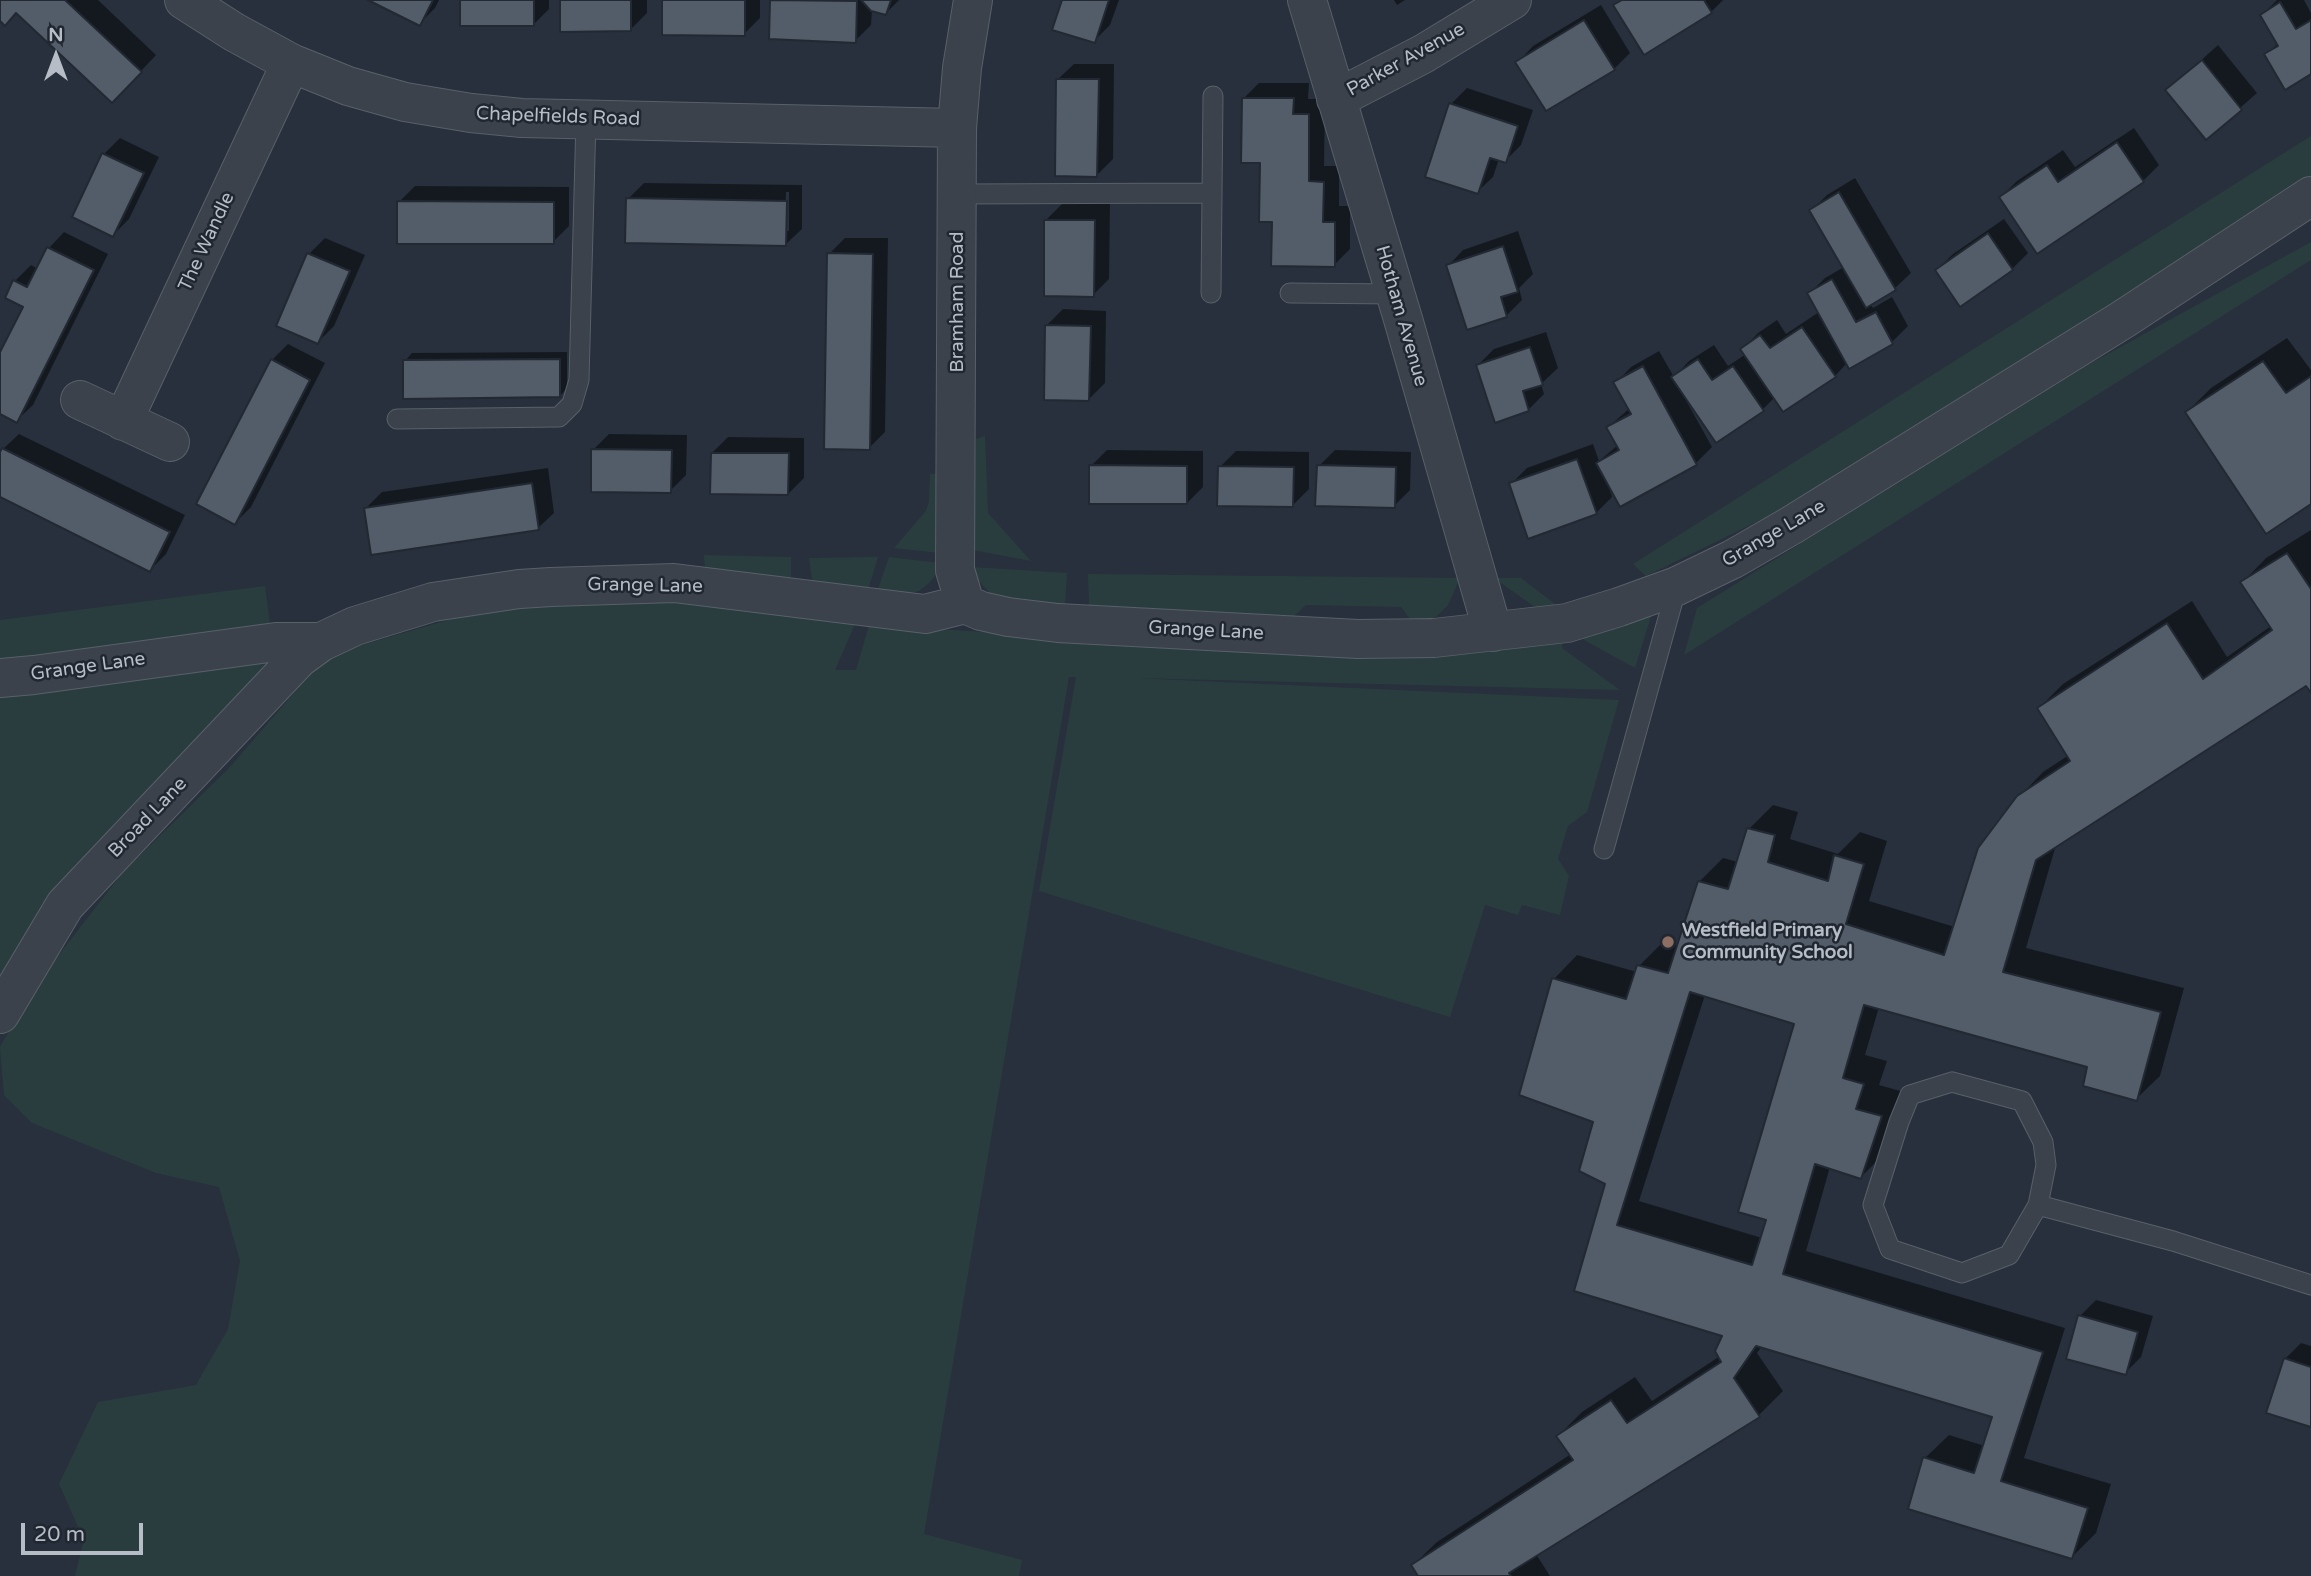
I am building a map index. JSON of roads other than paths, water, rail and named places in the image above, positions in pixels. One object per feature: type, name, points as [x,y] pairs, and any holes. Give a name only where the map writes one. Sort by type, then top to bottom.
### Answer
[{"type":"street","name":"Chapelfields Road","points":[[184,0],[234,32],[291,63],[348,86],[405,102],[471,113],[522,118],[957,128]]},
{"type":"street","name":"Bramham Road","points":[[965,604],[955,570],[957,128],[962,68],[973,0]]},
{"type":"street","name":"Hotham Avenue","points":[[1307,0],[1493,632]]},
{"type":"street","name":"Parker Avenue","points":[[1336,99],[1423,54],[1512,0]]},
{"type":"street","name":"The Wandle","points":[[123,421],[291,63]]},
{"type":"street","name":"Grange Lane","points":[[0,678],[276,642],[321,642],[355,626],[433,602],[551,587],[674,583],[925,614],[965,604],[1008,617],[1058,623],[1358,639],[1434,638],[1567,623],[1677,586],[1734,559],[2110,327],[2311,196]]},
{"type":"street","points":[[80,400],[170,442]]},
{"type":"street","name":"Broad Lane","points":[[0,1014],[65,905],[299,658],[321,642]]},
{"type":"lane","points":[[1211,293],[1213,96]]},
{"type":"lane","points":[[397,419],[559,417],[572,404],[579,380],[586,119]]},
{"type":"lane","points":[[958,194],[1211,193]]},
{"type":"lane","points":[[1290,293],[1395,294]]},
{"type":"lane","points":[[1604,849],[1677,586]]},
{"type":"lane","points":[[1952,1082],[2022,1101],[2043,1142],[2046,1165],[2038,1205],[2008,1255],[1962,1273],[1890,1249],[1873,1205],[1910,1095],[1952,1082]]},
{"type":"lane","points":[[2038,1205],[2173,1241],[2311,1285]]},
{"type":"place","name":"Westfield Primary Community School","points":[[1668,942]]}]
